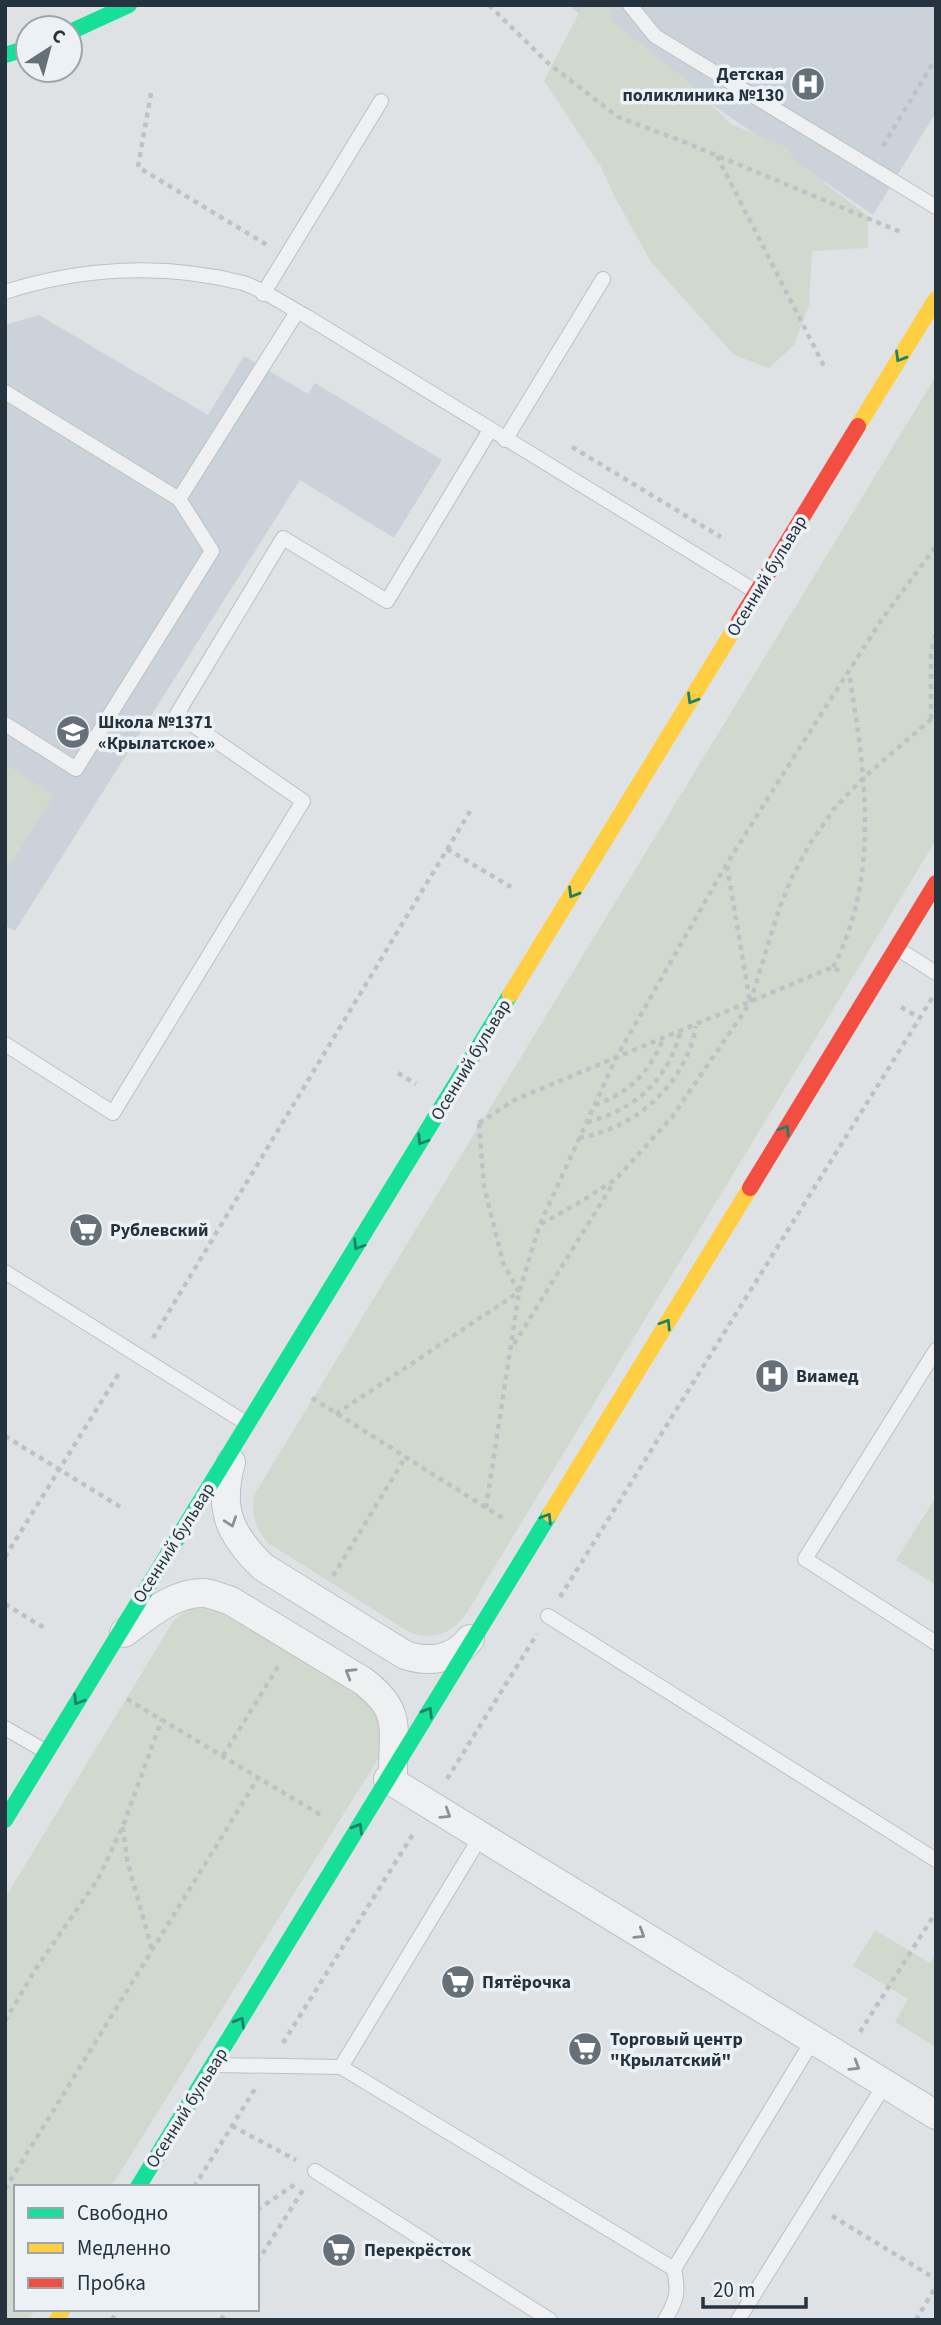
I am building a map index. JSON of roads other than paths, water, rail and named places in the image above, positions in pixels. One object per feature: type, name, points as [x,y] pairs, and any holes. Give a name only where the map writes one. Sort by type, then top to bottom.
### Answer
[{"type":"street","points":[[84,26],[129,5]]},
{"type":"street","name":"Осенний бульвар","points":[[5,1820],[936,299]]},
{"type":"street","name":"Осенний бульвар","points":[[139,2185],[936,883]]},
{"type":"street","points":[[244,1429],[224,1486],[225,1506],[233,1531],[246,1550],[263,1567],[405,1655],[418,1659],[441,1659],[453,1654],[463,1648],[481,1625]]},
{"type":"street","points":[[113,1642],[150,1614],[189,1594],[207,1593],[231,1601],[380,1694],[393,1715],[391,1775],[431,1805],[936,2115]]},
{"type":"lane","points":[[630,5],[655,36],[936,207]]},
{"type":"lane","points":[[263,293],[381,101]]},
{"type":"lane","points":[[5,292],[33,283],[95,272],[162,270],[245,284],[297,312],[757,592]]},
{"type":"lane","points":[[505,440],[603,279]]},
{"type":"lane","points":[[179,499],[297,312]]},
{"type":"lane","points":[[5,392],[179,499],[212,551],[76,768],[5,724]]},
{"type":"lane","points":[[5,1044],[113,1113],[303,801],[177,714],[283,538],[387,601],[490,430]]},
{"type":"lane","points":[[897,948],[936,973]]},
{"type":"lane","points":[[5,1272],[244,1429]]},
{"type":"lane","points":[[936,1350],[805,1559],[936,1643]]},
{"type":"lane","points":[[548,1616],[936,1860]]},
{"type":"lane","points":[[5,1728],[46,1752]]},
{"type":"lane","points":[[341,2067],[481,1836]]},
{"type":"lane","points":[[665,2320],[674,2304],[678,2288],[674,2269],[813,2040]]},
{"type":"lane","points":[[214,2065],[341,2067],[674,2269]]},
{"type":"lane","points":[[738,2320],[885,2084]]},
{"type":"lane","points":[[315,2171],[550,2320]]},
{"type":"place","name":"Детская поликлиника №130","points":[[808,84]]},
{"type":"place","name":"Школа №1371 «Крылатское»","points":[[73,732]]},
{"type":"place","name":"Рублевский","points":[[86,1230]]},
{"type":"place","name":"Виамед","points":[[772,1376]]},
{"type":"place","name":"Пятёрочка","points":[[458,1982]]},
{"type":"place","name":"Торговый центр \"Крылатский\"","points":[[585,2049]]},
{"type":"place","name":"Перекрёсток","points":[[339,2250]]}]
